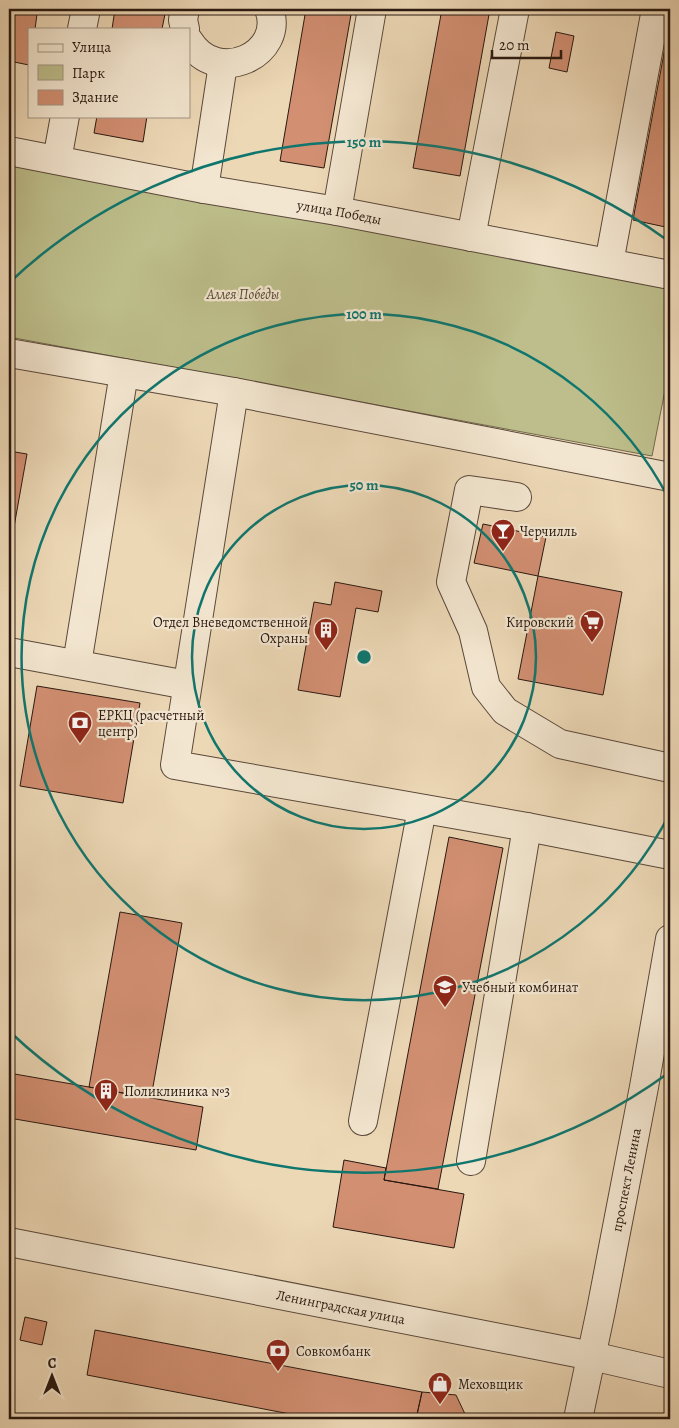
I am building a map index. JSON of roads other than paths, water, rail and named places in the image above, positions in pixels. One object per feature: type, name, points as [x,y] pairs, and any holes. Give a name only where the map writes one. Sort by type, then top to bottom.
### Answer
[{"type":"street","points":[[82,28],[86,9]]},
{"type":"street","points":[[185,28],[183,20],[186,9]]},
{"type":"street","points":[[190,42],[204,57],[224,64],[246,60],[258,52],[265,42],[270,28],[271,14],[269,9]]},
{"type":"street","points":[[337,211],[372,9]]},
{"type":"street","points":[[471,237],[515,9]]},
{"type":"street","points":[[609,263],[656,9]]},
{"type":"street","points":[[204,189],[224,64]]},
{"type":"street","points":[[57,160],[65,118]]},
{"type":"street","name":"улица Победы","points":[[9,151],[204,189],[337,211],[670,275]]},
{"type":"street","points":[[9,352],[234,392],[670,477]]},
{"type":"street","points":[[77,664],[124,373]]},
{"type":"street","points":[[234,392],[175,765],[527,827],[670,855]]},
{"type":"street","points":[[518,497],[469,490],[451,582],[473,631],[486,687],[504,711],[560,744],[670,768]]},
{"type":"street","points":[[9,652],[187,686]]},
{"type":"street","points":[[364,1121],[422,809]]},
{"type":"street","points":[[470,1161],[527,827]]},
{"type":"street","name":"проспект Ленина","points":[[578,1419],[661,1042],[670,939]]},
{"type":"street","name":"Ленинградская улица","points":[[9,1242],[592,1356],[670,1374]]},
{"type":"place","name":"Черчилль","points":[[503,552]]},
{"type":"place","name":"Кировский","points":[[592,643]]},
{"type":"place","name":"Отдел Вневедомственной Охраны","points":[[326,651]]},
{"type":"place","name":"ЕРКЦ (расчетный центр)","points":[[80,744]]},
{"type":"place","name":"Учебный комбинат","points":[[445,1008]]},
{"type":"place","name":"Поликлиника №3","points":[[106,1112]]},
{"type":"place","name":"Совкомбанк","points":[[278,1372]]},
{"type":"place","name":"Меховщик","points":[[440,1405]]},
{"type":"park label","name":"Аллея Победы","points":[[243,294]]}]
